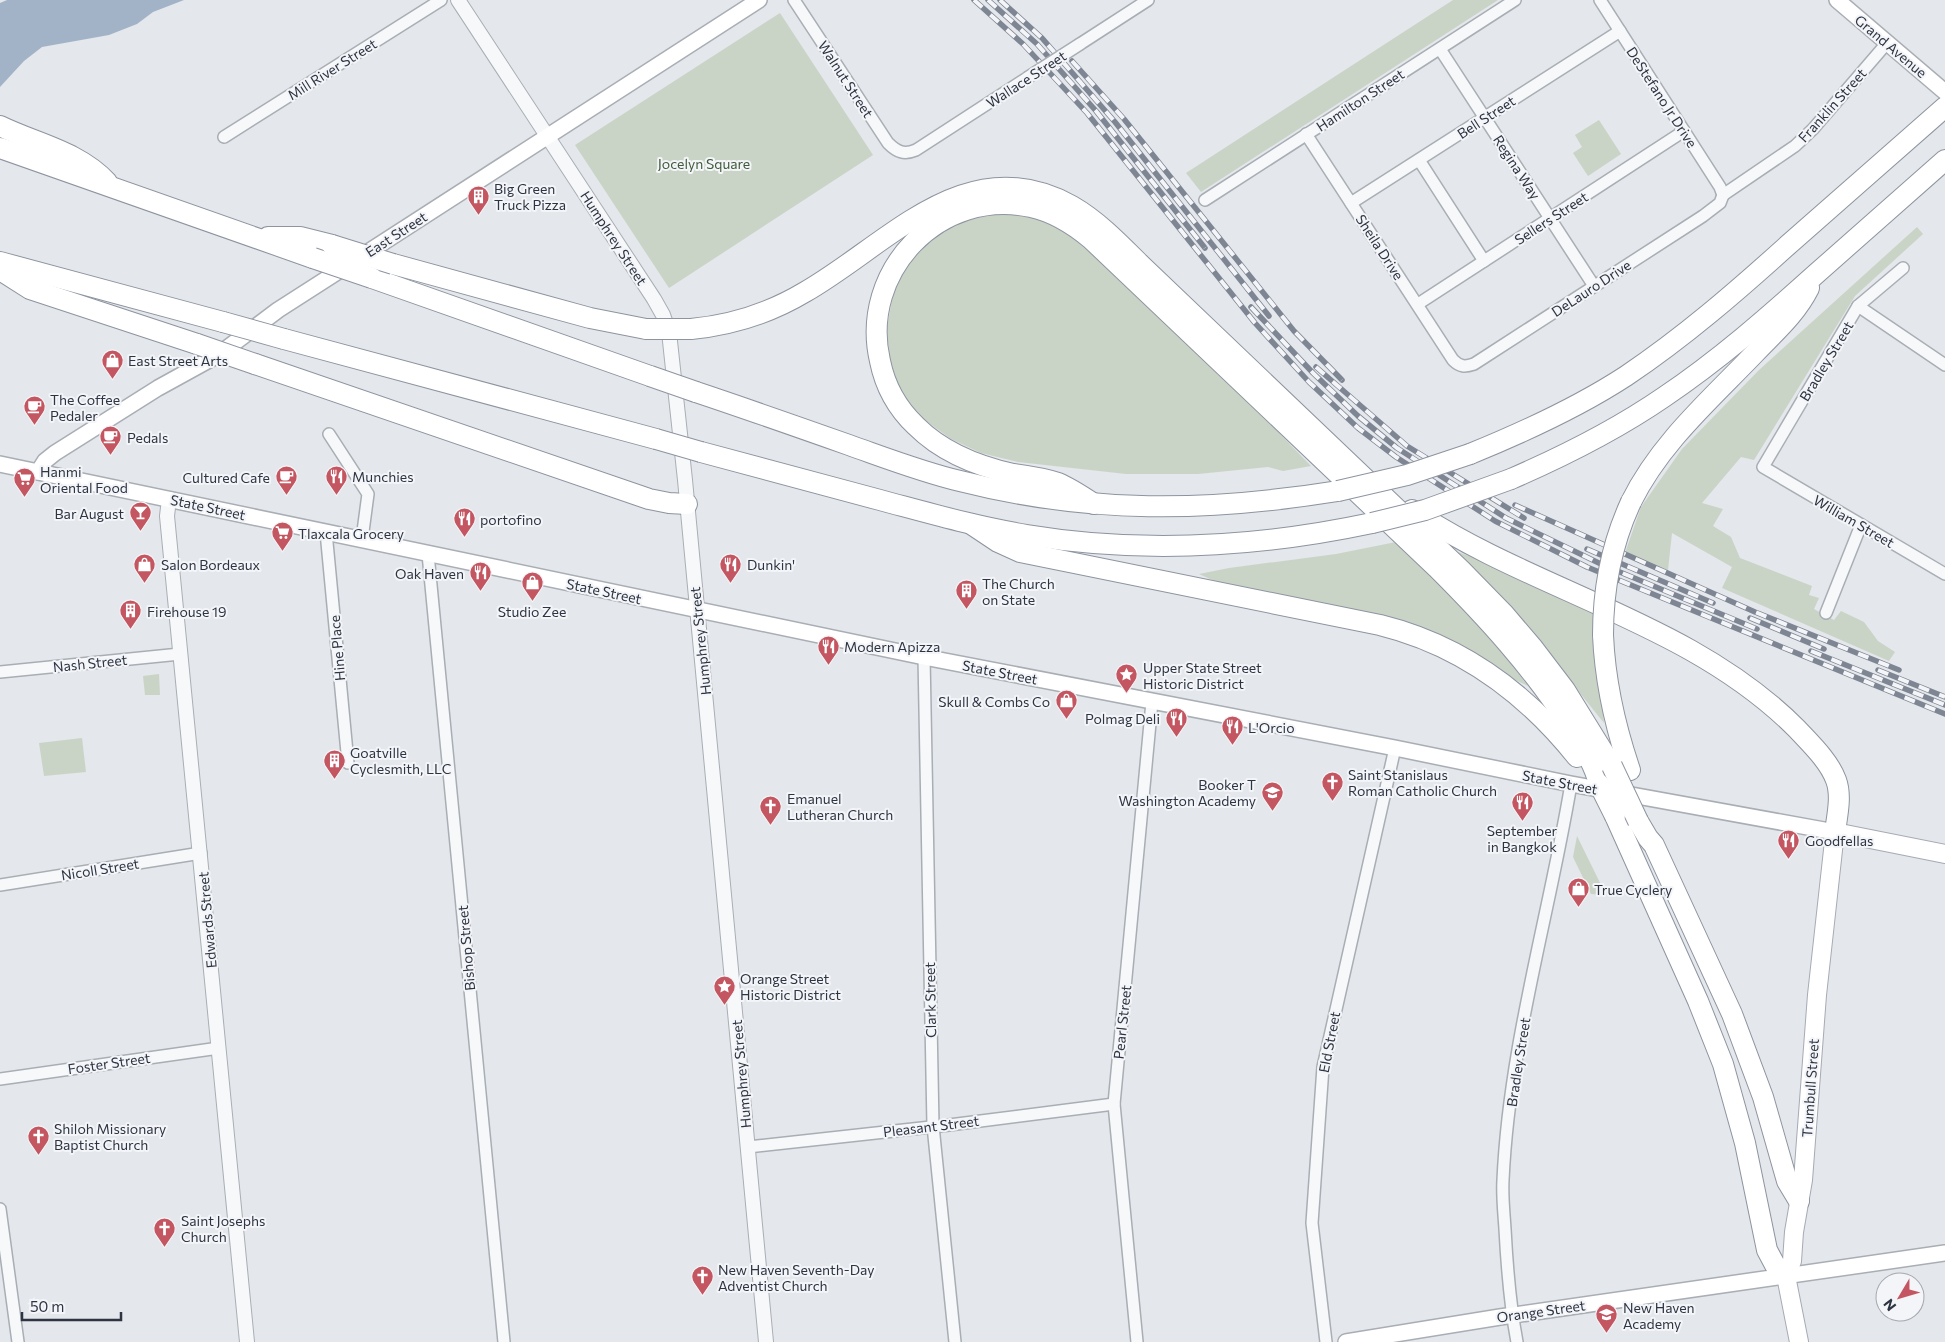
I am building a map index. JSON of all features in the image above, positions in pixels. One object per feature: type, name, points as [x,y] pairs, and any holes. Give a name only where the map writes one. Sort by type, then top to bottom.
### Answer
[{"type":"highway","points":[[0,148],[941,476],[1009,492],[1094,504],[1154,508],[1217,506],[1296,498],[1338,491],[1407,475],[1470,454],[1534,427],[1624,377],[1673,343],[1724,303],[1941,111]]},
{"type":"highway","points":[[0,126],[76,157],[93,168],[112,187]]},
{"type":"highway","points":[[0,262],[971,524],[1089,543],[1147,546],[1207,545],[1270,540],[1326,532],[1425,510],[1511,479],[1594,440],[1663,398],[1726,352],[1945,160]]},
{"type":"highway","points":[[256,238],[300,237],[590,318],[646,329],[691,329],[741,320],[790,300],[822,282],[929,209],[952,197],[987,189],[1015,188],[1036,192],[1071,206],[1102,228],[1491,600],[1533,648],[1621,768],[1644,822],[1648,838],[1654,845],[1732,1014],[1763,1097],[1787,1181],[1799,1201]]},
{"type":"highway","points":[[1094,504],[1056,482],[991,468],[952,453],[916,426],[902,411],[891,393],[881,368],[877,344],[877,318],[881,296],[891,273],[906,251],[923,233],[944,219],[962,211],[982,206],[1020,205],[1039,209],[1057,216],[1086,235],[1437,568],[1477,608],[1534,674],[1568,723],[1585,761],[1599,784],[1694,992],[1733,1097],[1768,1250],[1775,1265],[1786,1276]]},
{"type":"highway","points":[[0,270],[30,289],[650,499],[687,504]]},
{"type":"highway","points":[[1621,768],[1605,662],[1603,635],[1604,601],[1611,563],[1631,502],[1649,471],[1677,434],[1794,313],[1815,275]]},
{"type":"highway","points":[[1378,491],[1482,552],[1683,645],[1719,666],[1749,688],[1791,723],[1829,766],[1836,779],[1838,789],[1835,832]]},
{"type":"highway","points":[[971,524],[998,542],[1020,552],[1380,625],[1427,639],[1467,658],[1512,689],[1585,761]]},
{"type":"main road","name":"East Street","points":[[38,472],[45,461],[55,453],[158,388],[218,355],[278,310],[759,0]]},
{"type":"main road","name":"Grand Avenue","points":[[1837,0],[1945,92]]},
{"type":"main road","name":"State Street","points":[[0,464],[924,657],[1571,784],[1945,854]]},
{"type":"main road","name":"Trumbull Street","points":[[1799,1342],[1786,1276],[1792,1261],[1794,1232],[1803,1180],[1818,995],[1835,832]]},
{"type":"main road","name":"Orange Street","points":[[1346,1342],[1945,1253]]},
{"type":"street","name":"Mill River Street","points":[[224,137],[441,0]]},
{"type":"street","name":"Humphrey Street","points":[[458,0],[654,299],[665,320],[669,337],[687,504],[766,1342]]},
{"type":"street","name":"Walnut Street","points":[[794,0],[888,143],[902,153]]},
{"type":"street","name":"Wallace Street","points":[[902,153],[916,150],[1148,0]]},
{"type":"street","name":"Hamilton Street","points":[[1205,200],[1515,0]]},
{"type":"street","name":"DeStefano Jr Drive","points":[[1600,0],[1720,187],[1722,195]]},
{"type":"street","name":"Bell Street","points":[[1351,203],[1620,31]]},
{"type":"street","name":"Franklin Street","points":[[1722,195],[1795,146],[1814,129],[1887,43]]},
{"type":"street","name":"Regina Way","points":[[1440,49],[1594,286]]},
{"type":"street","name":"Sellers Street","points":[[1418,304],[1684,131]]},
{"type":"street","name":"Sheila Drive","points":[[1306,134],[1453,360]]},
{"type":"street","points":[[1418,160],[1484,261]]},
{"type":"street","name":"DeLauro Drive","points":[[1453,360],[1465,367],[1474,364],[1704,216],[1720,203],[1722,195]]},
{"type":"street","name":"Bradley Street","points":[[1764,467],[1858,306],[1903,268]]},
{"type":"street","points":[[1858,306],[1945,364]]},
{"type":"street","points":[[330,434],[368,494],[362,539]]},
{"type":"street","name":"William Street","points":[[1764,467],[1945,574]]},
{"type":"street","name":"Edwards Street","points":[[169,499],[167,516],[247,1342]]},
{"type":"street","points":[[1826,613],[1861,525]]},
{"type":"street","name":"Hine Place","points":[[326,532],[348,763]]},
{"type":"street","name":"Bishop Street","points":[[428,554],[504,1342]]},
{"type":"street","name":"Nash Street","points":[[0,672],[180,654]]},
{"type":"street","name":"Clark Street","points":[[924,657],[933,1126],[955,1342]]},
{"type":"street","name":"Pearl Street","points":[[1137,1342],[1114,1104],[1152,702]]},
{"type":"street","name":"Eld Street","points":[[1326,1342],[1312,1223],[1323,1067],[1395,748]]},
{"type":"street","name":"Bradley Street","points":[[1517,1342],[1512,1316],[1503,1207],[1504,1156],[1517,1056],[1571,784]]},
{"type":"street","name":"Nicoll Street","points":[[0,885],[200,854]]},
{"type":"street","name":"Foster Street","points":[[0,1079],[219,1048]]},
{"type":"street","name":"Pleasant Street","points":[[748,1147],[1114,1104]]},
{"type":"street","points":[[0,1209],[18,1342]]},
{"type":"green space","points":[[1453,0],[1498,0],[1201,192],[1186,173]]},
{"type":"green space","name":"Jocelyn Square","points":[[780,13],[873,155],[669,288],[575,145]]},
{"type":"green space","points":[[1599,120],[1621,154],[1588,176],[1573,153],[1582,147],[1575,135]]},
{"type":"green space","points":[[990,215],[1016,215],[1042,220],[1065,231],[1119,278],[1250,403],[1311,466],[1283,471],[1268,467],[1198,474],[1126,474],[1018,462],[981,453],[951,439],[922,418],[900,390],[889,357],[887,328],[893,294],[905,268],[933,238],[957,223]]},
{"type":"green space","points":[[1917,227],[1923,234],[1855,296],[1754,460],[1741,457],[1702,503],[1723,509],[1713,526],[1731,537],[1740,558],[1812,586],[1809,595],[1819,598],[1814,609],[1834,620],[1841,611],[1864,622],[1878,641],[1895,652],[1889,661],[1722,588],[1732,567],[1672,533],[1668,570],[1625,553],[1641,507],[1682,449],[1759,370]]},
{"type":"green space","points":[[1396,542],[1482,629],[1528,686],[1482,660],[1219,583],[1199,574],[1229,568],[1336,554]]},
{"type":"green space","points":[[1458,552],[1594,607],[1604,723],[1514,611]]},
{"type":"green space","points":[[159,674],[160,695],[145,695],[143,676]]},
{"type":"green space","points":[[82,738],[86,772],[44,776],[39,743]]},
{"type":"green space","points":[[1577,836],[1606,895],[1591,894],[1573,857]]},
{"type":"water","points":[[7,0],[184,0],[153,12],[137,24],[109,35],[42,47],[24,61],[0,87],[0,3]]},
{"type":"railway","points":[[974,0],[1023,44],[1087,113],[1255,323],[1309,382],[1358,428],[1396,457],[1495,521],[1587,567],[1945,714]]},
{"type":"railway","points":[[988,0],[1037,44],[1096,111],[1205,248]]},
{"type":"railway","points":[[1000,0],[1042,38],[1115,122],[1269,316]]},
{"type":"railway","points":[[1072,61],[1124,119],[1294,331],[1342,380]]},
{"type":"railway","points":[[1251,307],[1313,373],[1358,416],[1397,448],[1506,518],[1603,565],[1757,629]]},
{"type":"railway","points":[[1316,367],[1407,446],[1524,518]]},
{"type":"railway","points":[[1515,505],[1755,612],[1899,670]]},
{"type":"railway","points":[[1587,549],[1713,603]]},
{"type":"railway","points":[[1750,618],[1824,649]]},
{"type":"railway","points":[[1811,651],[1945,705]]},
{"type":"railway","points":[[1878,670],[1945,697]]},
{"type":"place","name":"Big Green Truck Pizza","points":[[478,215]]},
{"type":"place","name":"East Street Arts","points":[[112,379]]},
{"type":"place","name":"The Coffee Pedaler","points":[[34,426]]},
{"type":"place","name":"Pedals","points":[[111,456]]},
{"type":"place","name":"Munchies","points":[[336,495]]},
{"type":"place","name":"Cultured Cafe","points":[[286,496]]},
{"type":"place","name":"Hanmi Oriental Food","points":[[24,498]]},
{"type":"place","name":"Bar August","points":[[140,532]]},
{"type":"place","name":"portofino","points":[[464,538]]},
{"type":"place","name":"Tlaxcala Grocery","points":[[282,552]]},
{"type":"place","name":"Salon Bordeaux","points":[[145,583]]},
{"type":"place","name":"Dunkin'","points":[[731,583]]},
{"type":"place","name":"Oak Haven","points":[[480,592]]},
{"type":"place","name":"Studio Zee","points":[[532,602]]},
{"type":"place","name":"The Church on State","points":[[966,610]]},
{"type":"place","name":"Firehouse 19","points":[[131,630]]},
{"type":"place","name":"Modern Apizza","points":[[828,665]]},
{"type":"place","name":"Upper State Street Historic District","points":[[1127,694]]},
{"type":"place","name":"Skull & Combs Co","points":[[1066,720]]},
{"type":"place","name":"Polmag Deli","points":[[1176,737]]},
{"type":"place","name":"L'Orcio","points":[[1232,746]]},
{"type":"place","name":"Goatville Cyclesmith, LLC","points":[[334,779]]},
{"type":"place","name":"Saint Stanislaus Roman Catholic Church","points":[[1332,801]]},
{"type":"place","name":"Booker T Washington Academy","points":[[1272,811]]},
{"type":"place","name":"September in Bangkok","points":[[1522,821]]},
{"type":"place","name":"Emanuel Lutheran Church","points":[[771,825]]},
{"type":"place","name":"Goodfellas","points":[[1789,859]]},
{"type":"place","name":"True Cyclery","points":[[1578,908]]},
{"type":"place","name":"Orange Street Historic District","points":[[724,1005]]},
{"type":"place","name":"Shiloh Missionary Baptist Church","points":[[38,1155]]},
{"type":"place","name":"Saint Josephs Church","points":[[165,1247]]},
{"type":"place","name":"New Haven Seventh-Day Adventist Church","points":[[702,1296]]},
{"type":"place","name":"New Haven Academy","points":[[1607,1334]]}]
